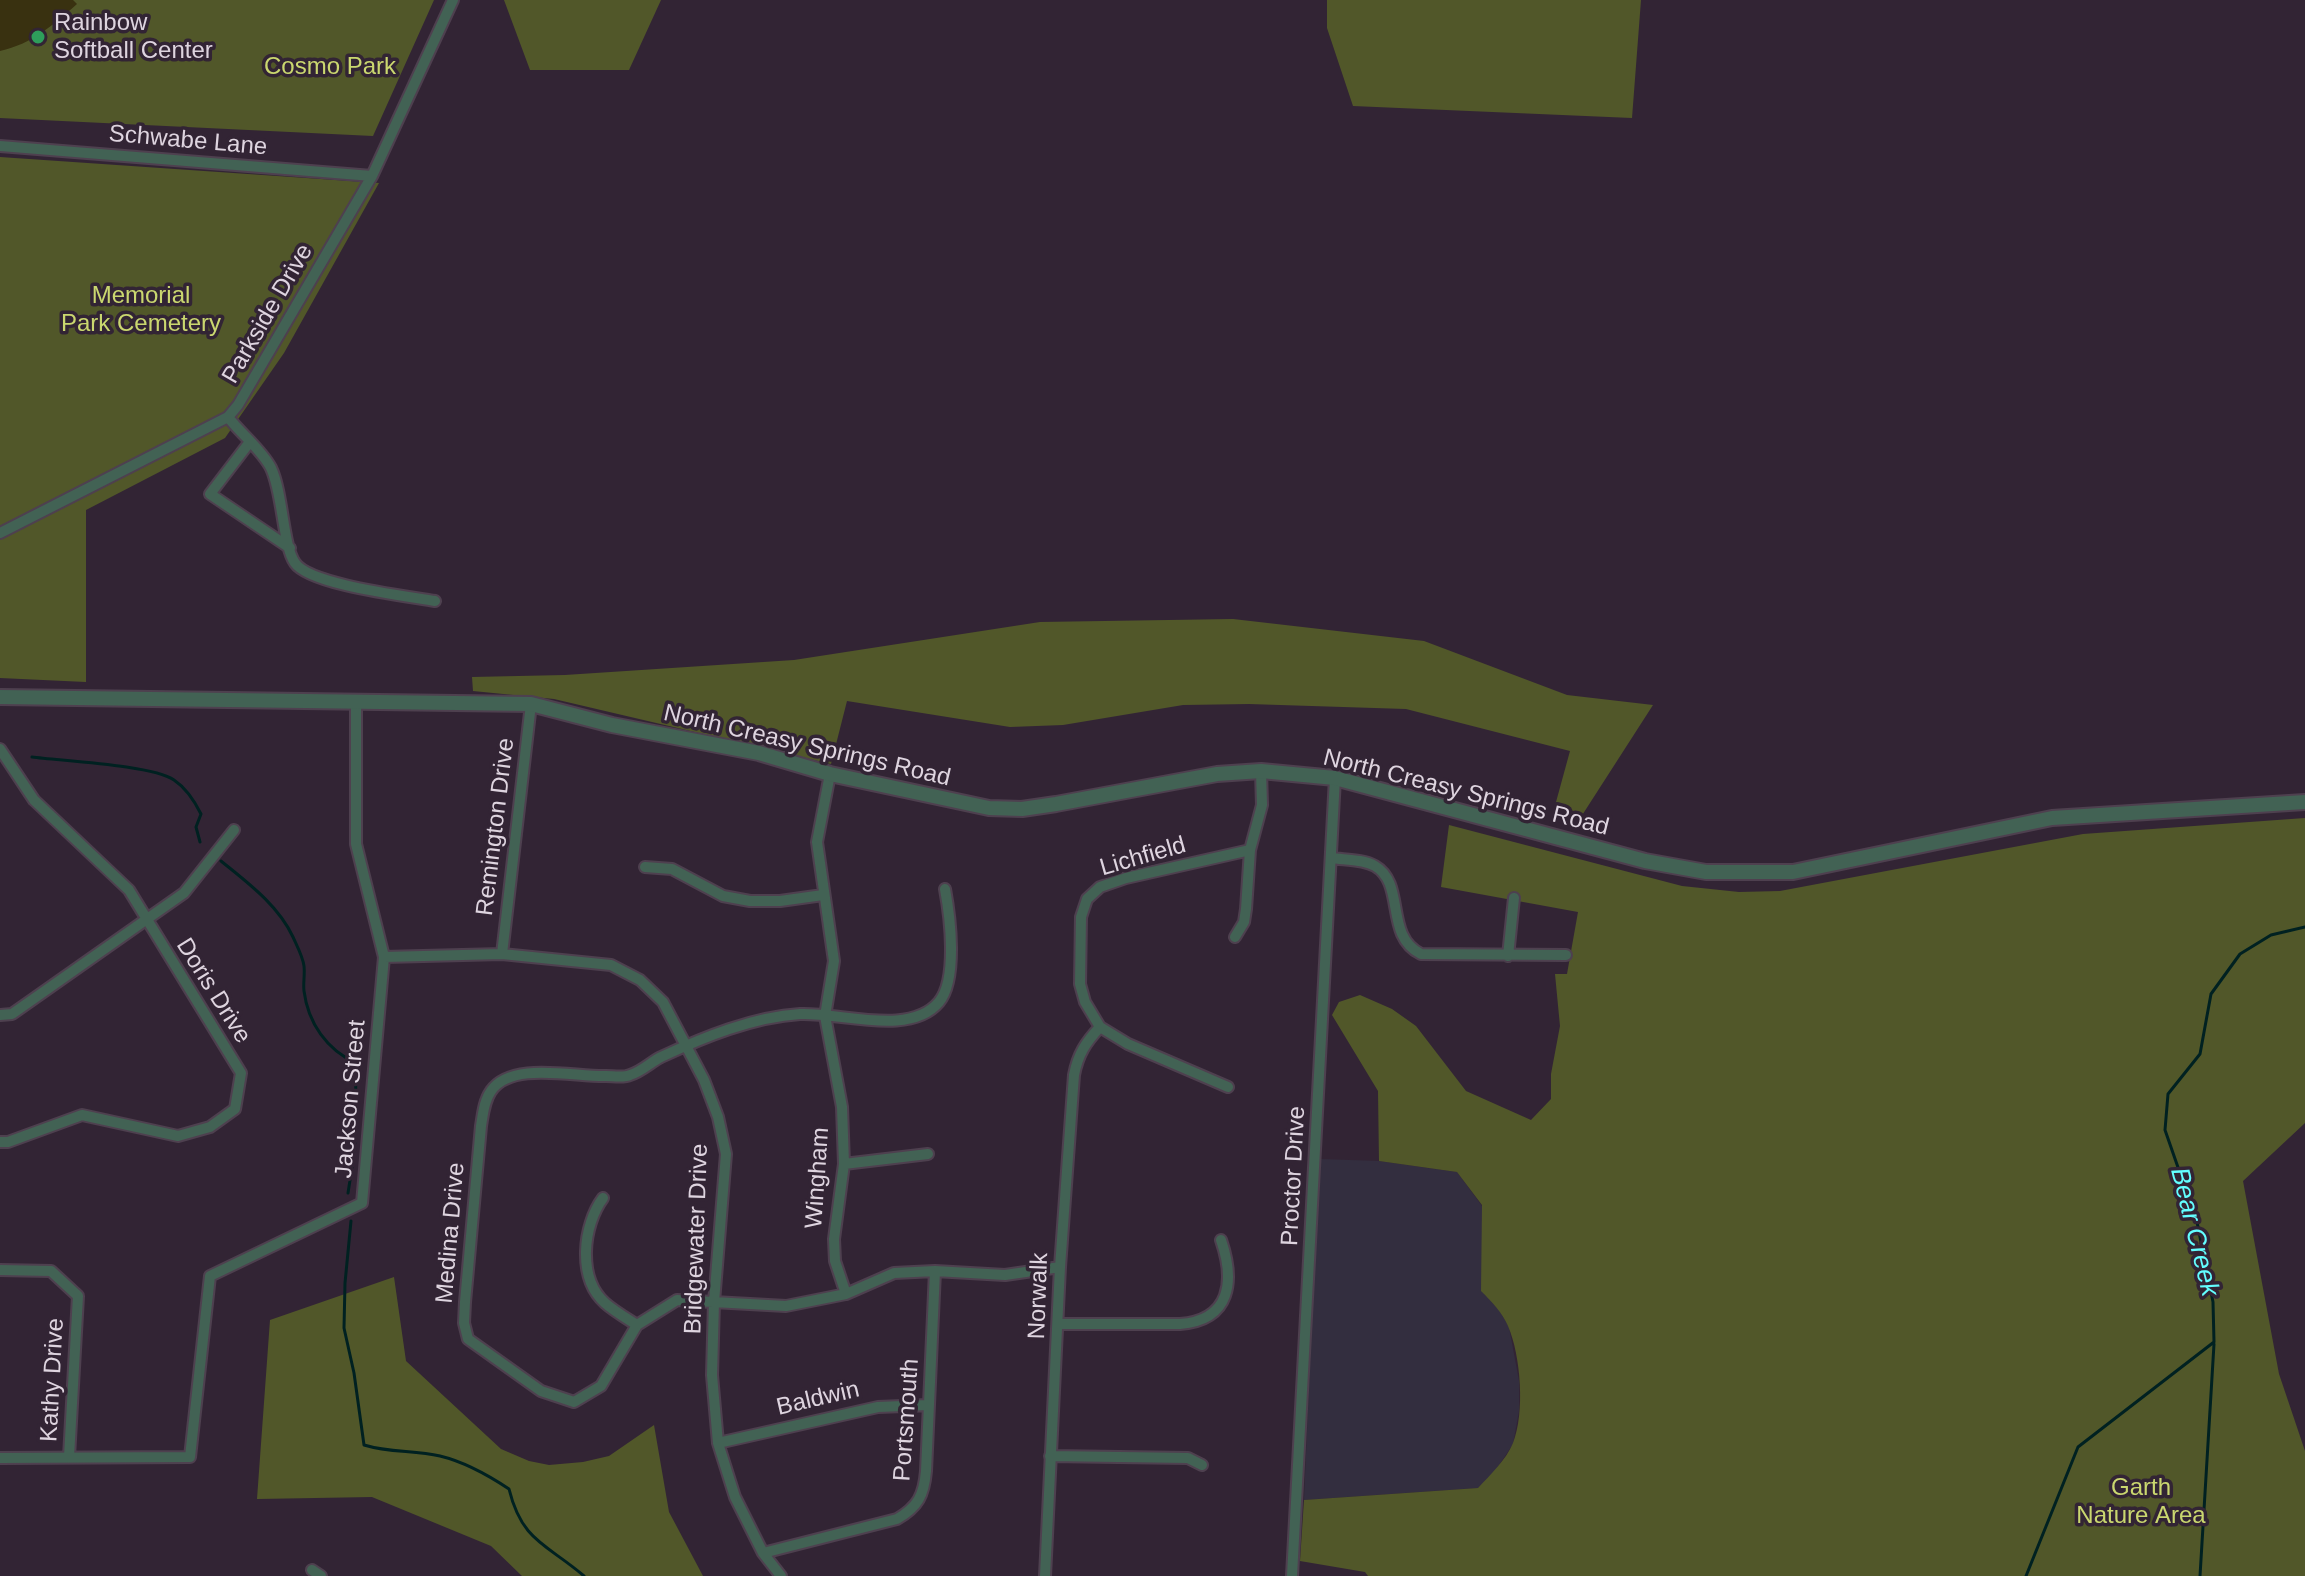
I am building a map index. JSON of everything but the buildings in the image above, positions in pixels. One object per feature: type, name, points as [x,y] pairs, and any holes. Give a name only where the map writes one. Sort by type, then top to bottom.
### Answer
[{"type":"street","name":"Parkside Drive","points":[[0,533],[228,417],[238,405],[372,176],[453,0]]},
{"type":"street","name":"Schwabe Lane","points":[[0,146],[372,176]]},
{"type":"street","points":[[228,417],[270,466],[280,495],[294,562],[307,573],[332,582],[435,601]]},
{"type":"street","points":[[249,443],[210,494],[290,548]]},
{"type":"street","name":"North Creasy Springs Road","points":[[0,697],[531,704],[612,725],[759,753],[830,774],[989,808],[1022,809],[1217,774],[1261,771],[1335,778],[1645,861],[1706,872],[1793,872],[2052,818],[2305,802]]},
{"type":"street","name":"Jackson Street","points":[[0,1458],[190,1457],[210,1276],[362,1203],[384,957],[356,844],[356,702]]},
{"type":"street","name":"Remington Drive","points":[[502,954],[531,704]]},
{"type":"street","name":"Doris Drive","points":[[0,749],[34,800],[129,890],[241,1073],[235,1109],[210,1127],[178,1136],[82,1115],[8,1142],[0,1142]]},
{"type":"street","points":[[1235,937],[1244,922],[1250,850],[1262,805],[1261,771]]},
{"type":"street","name":"Wingham","points":[[830,774],[817,842],[834,961],[825,1016],[842,1107],[844,1164],[834,1239],[835,1261],[846,1294]]},
{"type":"street","name":"Proctor Drive","points":[[1292,1576],[1335,778]]},
{"type":"street","points":[[0,1015],[12,1014],[184,893],[234,830]]},
{"type":"street","name":"Lichfield","points":[[1100,1027],[1085,1002],[1078,969],[1081,917],[1087,899],[1100,887],[1126,878],[1250,850]]},
{"type":"street","points":[[1331,858],[1367,862],[1382,871],[1388,881],[1405,942],[1413,950],[1433,955],[1566,955]]},
{"type":"street","points":[[645,867],[672,869],[723,896],[750,901],[780,901],[823,895]]},
{"type":"street","points":[[686,1045],[768,1019],[801,1014],[912,1019],[939,1002],[947,988],[952,930],[945,889]]},
{"type":"street","points":[[1508,956],[1514,898]]},
{"type":"street","name":"Bridgewater Drive","points":[[384,957],[502,954],[611,965],[640,980],[663,1002],[718,1117],[726,1154],[714,1302],[712,1375],[718,1443],[735,1497],[763,1553],[781,1576]]},
{"type":"street","points":[[1100,1027],[1128,1044],[1228,1087]]},
{"type":"street","name":"Norwalk","points":[[1045,1576],[1060,1267],[1074,1075],[1077,1058],[1085,1043],[1100,1027]]},
{"type":"street","name":"Medina Drive","points":[[637,1325],[601,1386],[574,1402],[541,1391],[468,1339],[464,1323],[484,1106],[490,1092],[505,1078],[534,1073],[629,1076],[686,1045]]},
{"type":"street","points":[[844,1164],[928,1154]]},
{"type":"street","points":[[603,1198],[593,1211],[586,1247],[587,1273],[603,1301],[637,1325],[677,1300],[786,1306],[846,1294],[894,1273],[935,1271],[1005,1275],[1060,1267]]},
{"type":"street","points":[[1059,1324],[1180,1324],[1198,1322],[1212,1316],[1227,1292],[1228,1260],[1221,1240]]},
{"type":"street","name":"Kathy Drive","points":[[0,1270],[51,1271],[78,1296],[69,1457]]},
{"type":"street","name":"Portsmouth","points":[[763,1553],[897,1519],[911,1511],[924,1490],[935,1271]]},
{"type":"street","name":"Baldwin","points":[[718,1443],[878,1407],[928,1405]]},
{"type":"street","points":[[1050,1456],[1188,1458],[1202,1465]]},
{"type":"shaded area","points":[[1319,1159],[1379,1161],[1457,1172],[1482,1206],[1482,1291],[1500,1311],[1509,1327],[1519,1381],[1519,1411],[1513,1444],[1495,1471],[1478,1488],[1304,1500]]},
{"type":"green space","name":"Cosmo Park","points":[[0,0],[434,0],[373,136],[0,118]]},
{"type":"green space","points":[[504,0],[661,0],[629,70],[530,70]]},
{"type":"green space","points":[[1327,0],[1641,0],[1632,118],[1353,106],[1327,28]]},
{"type":"green space","name":"Memorial Park Cemetery","points":[[0,157],[379,183],[284,353],[225,438],[86,510],[86,682],[0,678]]},
{"type":"green space","points":[[1233,619],[1424,641],[1567,695],[1653,705],[1579,820],[1553,813],[1570,751],[1406,709],[1183,705],[1063,725],[1010,727],[847,701],[831,764],[554,699],[473,691],[472,677],[565,675],[794,660],[1040,622]]},
{"type":"green space","name":"Garth Nature Area","points":[[2305,818],[2305,1123],[2243,1181],[2279,1374],[2305,1451],[2305,1576],[1368,1576],[1365,1572],[1300,1561],[1304,1500],[1478,1488],[1506,1455],[1517,1431],[1520,1384],[1516,1353],[1503,1316],[1481,1291],[1482,1205],[1457,1172],[1379,1161],[1378,1091],[1332,1015],[1339,1002],[1360,995],[1392,1009],[1416,1026],[1466,1091],[1531,1120],[1551,1099],[1551,1074],[1560,1026],[1555,974],[1567,974],[1578,912],[1441,887],[1449,825],[1682,886],[1739,892],[1780,891],[2083,834]]},
{"type":"green space","points":[[394,1277],[406,1361],[501,1449],[529,1461],[549,1465],[583,1462],[609,1456],[654,1425],[669,1512],[703,1576],[522,1576],[491,1546],[372,1497],[257,1499],[270,1320]]},
{"type":"sand","points":[[0,0],[73,0],[77,4],[32,39],[0,51]]},
{"type":"waterway","points":[[32,757],[127,767],[174,780],[190,796],[201,814],[196,827],[200,842]]},
{"type":"waterway","points":[[221,861],[262,895],[287,925],[302,959],[304,991],[310,1014],[328,1043],[356,1063],[355,1148],[348,1193]]},
{"type":"waterway","name":"Bear Creek","points":[[2026,1576],[2078,1447],[2214,1342],[2213,1302],[2197,1222],[2165,1130],[2168,1094],[2200,1054],[2211,994],[2240,954],[2271,935],[2305,927]]},
{"type":"waterway","points":[[351,1221],[344,1328],[364,1445],[440,1456],[467,1465],[493,1479],[509,1489],[514,1507],[529,1531],[584,1576]]},
{"type":"waterway","points":[[2200,1576],[2214,1344]]},
{"type":"place","name":"Rainbow Softball Center","points":[[38,37]]}]
